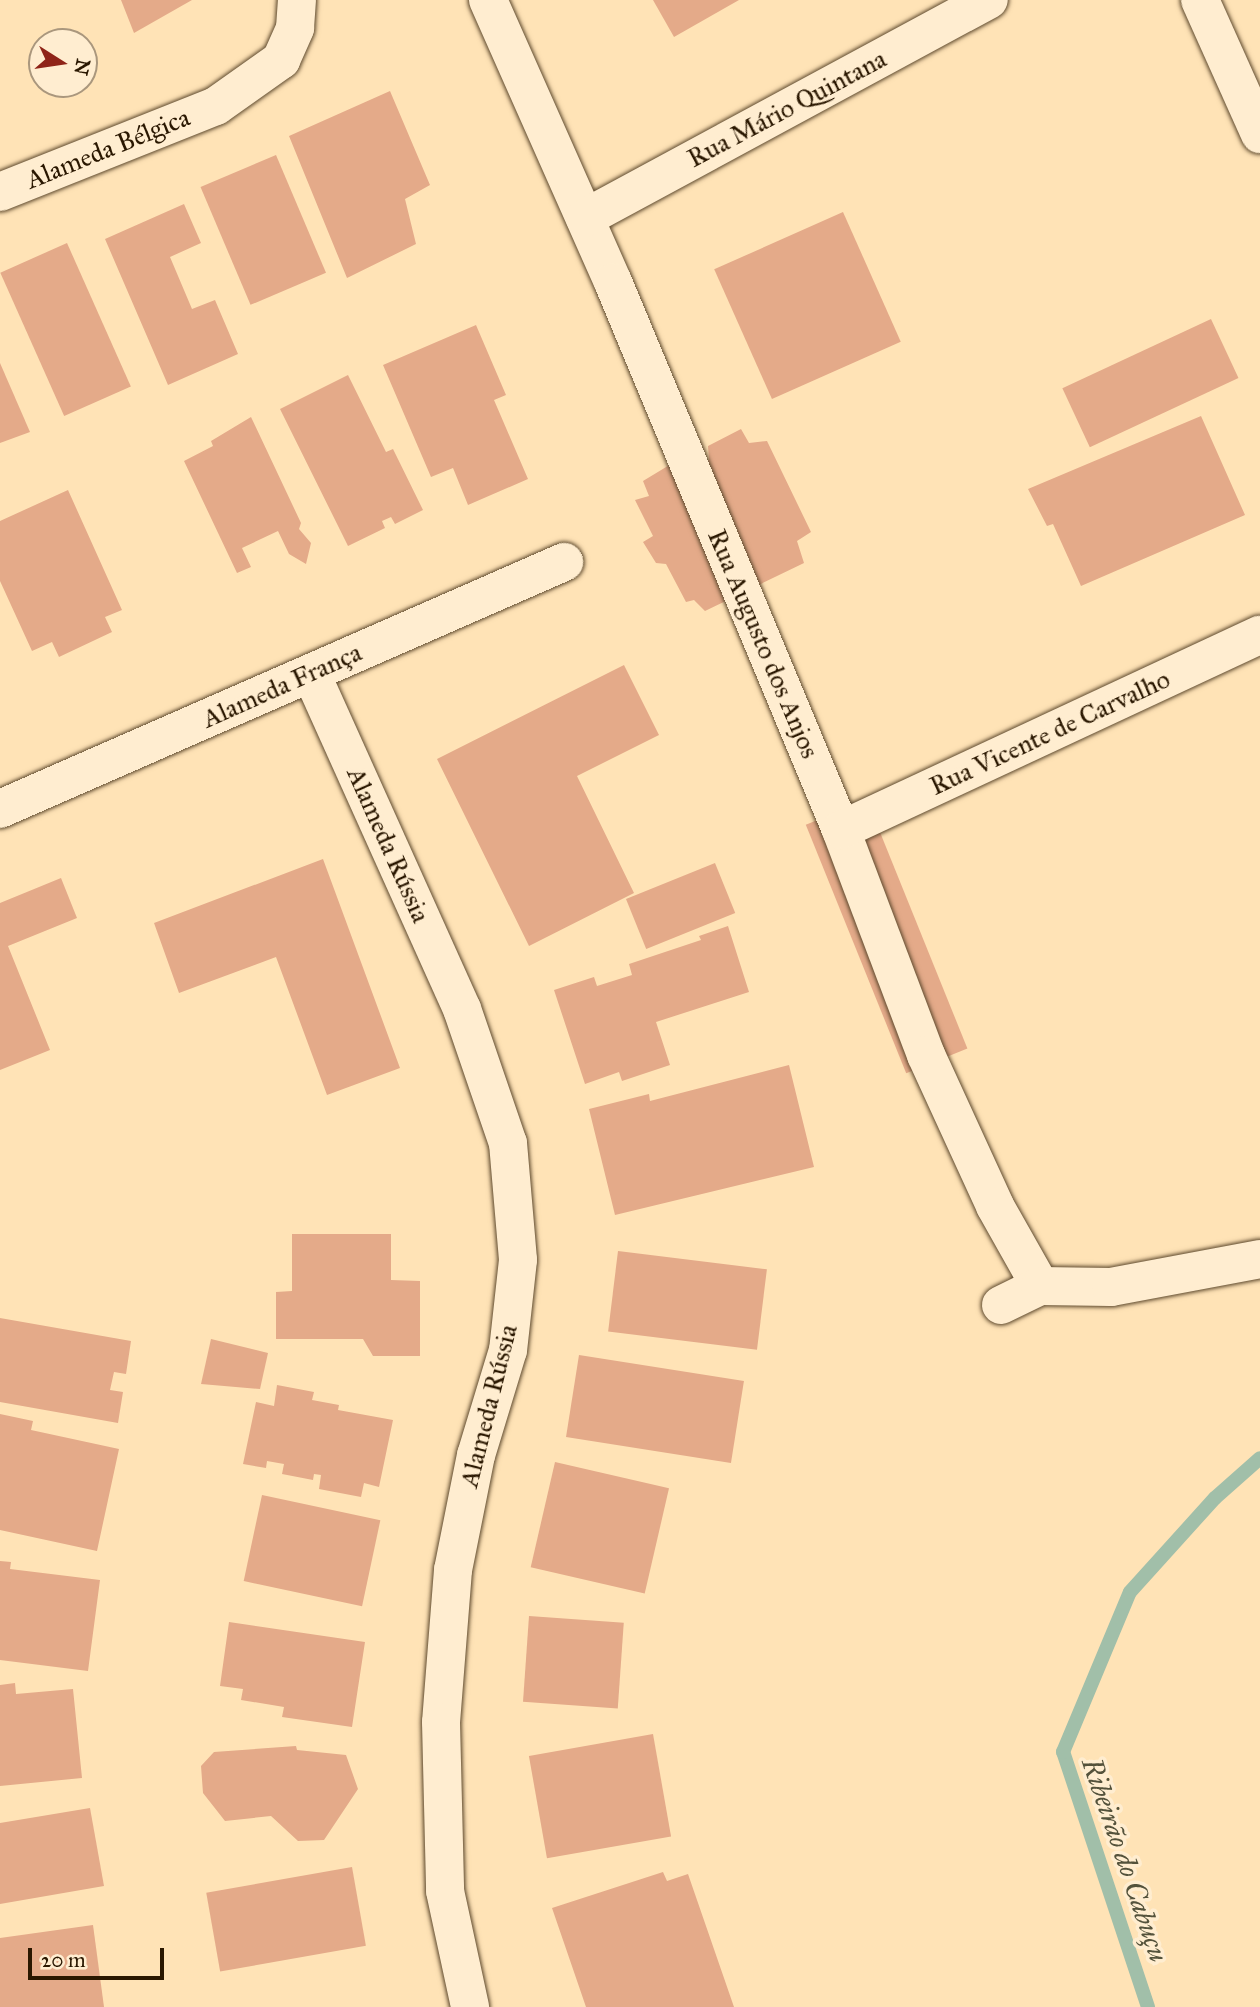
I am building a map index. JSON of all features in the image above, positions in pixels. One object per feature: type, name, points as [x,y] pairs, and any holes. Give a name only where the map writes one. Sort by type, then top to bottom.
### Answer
[{"type":"street","name":"Alameda Bélgica","points":[[0,192],[216,106],[281,60],[295,28],[297,0]]},
{"type":"street","name":"Rua Augusto dos Anjos","points":[[488,0],[585,218],[841,830],[926,1055],[995,1206],[1040,1286]]},
{"type":"street","name":"Rua Mário Quintana","points":[[585,218],[989,0]]},
{"type":"street","points":[[1200,0],[1260,134]]},
{"type":"street","name":"Alameda França","points":[[0,809],[564,562]]},
{"type":"street","name":"Rua Vicente de Carvalho","points":[[841,830],[1260,635]]},
{"type":"street","name":"Alameda Rússia","points":[[311,673],[462,1009],[508,1143],[518,1260],[508,1350],[475,1455],[453,1570],[441,1722],[445,1891],[470,2007]]},
{"type":"street","points":[[1001,1305],[1040,1286],[1111,1287],[1260,1259]]},
{"type":"building","points":[[121,0],[192,0],[134,33]]},
{"type":"building","points":[[653,0],[739,0],[674,37]]},
{"type":"building","points":[[390,91],[430,185],[405,199],[416,244],[347,278],[289,136]]},
{"type":"building","points":[[276,155],[326,273],[251,305],[201,187]]},
{"type":"building","points":[[184,204],[201,243],[170,257],[192,309],[215,300],[238,354],[168,385],[105,239]]},
{"type":"building","points":[[843,212],[901,342],[772,399],[714,269]]},
{"type":"building","points":[[67,243],[131,386],[64,416],[0,273]]},
{"type":"building","points":[[1211,319],[1238,378],[1090,447],[1062,388]]},
{"type":"building","points":[[476,325],[506,395],[494,400],[528,479],[468,505],[453,468],[431,477],[383,365]]},
{"type":"building","points":[[0,363],[30,432],[0,443]]},
{"type":"building","points":[[348,375],[386,452],[393,449],[423,510],[395,524],[391,517],[382,521],[385,528],[348,546],[280,409]]},
{"type":"building","points":[[1201,416],[1245,515],[1081,586],[1053,524],[1047,526],[1028,489]]},
{"type":"building","points":[[251,417],[301,523],[299,529],[311,543],[306,564],[289,554],[278,531],[242,548],[251,567],[237,573],[184,461],[213,446],[211,441]]},
{"type":"building","points":[[741,429],[749,443],[767,441],[811,532],[797,541],[804,563],[705,611],[694,600],[686,602],[666,564],[656,563],[643,542],[653,536],[635,500],[649,496],[643,481],[681,458],[684,469],[709,460],[708,446]]},
{"type":"building","points":[[68,490],[122,610],[105,617],[112,632],[59,657],[52,642],[32,651],[0,581],[0,521]]},
{"type":"building","points":[[624,665],[659,735],[577,776],[634,893],[529,946],[437,759]]},
{"type":"building","points":[[867,800],[967,1048],[906,1073],[806,825]]},
{"type":"building","points":[[323,859],[400,1068],[327,1095],[276,957],[179,993],[154,923]]},
{"type":"building","points":[[715,863],[735,913],[646,949],[626,899]]},
{"type":"building","points":[[61,878],[77,918],[8,946],[50,1050],[0,1070],[0,903]]},
{"type":"building","points":[[728,926],[749,992],[656,1022],[670,1065],[622,1081],[619,1072],[585,1084],[554,990],[594,977],[597,986],[632,975],[629,964],[701,940],[699,936]]},
{"type":"building","points":[[789,1065],[814,1167],[615,1215],[589,1109],[649,1094],[650,1101]]},
{"type":"building","points":[[292,1234],[391,1234],[391,1280],[420,1281],[420,1356],[373,1356],[363,1339],[276,1339],[276,1292],[292,1291]]},
{"type":"building","points":[[618,1251],[767,1269],[757,1350],[608,1331]]},
{"type":"building","points":[[0,1318],[131,1341],[126,1374],[114,1372],[110,1390],[123,1392],[118,1423],[0,1402]]},
{"type":"building","points":[[211,1339],[268,1353],[260,1389],[201,1384]]},
{"type":"building","points":[[579,1355],[744,1381],[731,1463],[566,1437]]},
{"type":"building","points":[[277,1385],[314,1392],[312,1400],[339,1405],[338,1410],[393,1420],[379,1487],[364,1483],[361,1497],[319,1489],[321,1475],[314,1474],[313,1480],[282,1474],[284,1464],[267,1461],[266,1468],[243,1464],[256,1402],[274,1406]]},
{"type":"building","points":[[0,1414],[33,1421],[31,1430],[119,1449],[97,1551],[0,1530]]},
{"type":"building","points":[[555,1462],[669,1488],[645,1594],[531,1567]]},
{"type":"building","points":[[262,1495],[380,1520],[362,1606],[244,1581]]},
{"type":"building","points":[[0,1561],[11,1562],[10,1569],[100,1580],[88,1671],[0,1660]]},
{"type":"building","points":[[529,1616],[624,1623],[618,1708],[523,1702]]},
{"type":"building","points":[[229,1622],[365,1642],[352,1727],[282,1717],[284,1707],[241,1700],[243,1689],[220,1686]]},
{"type":"building","points":[[15,1683],[16,1694],[73,1689],[82,1778],[0,1786],[0,1685]]},
{"type":"building","points":[[653,1734],[671,1836],[547,1858],[529,1756]]},
{"type":"building","points":[[296,1746],[297,1750],[346,1755],[358,1789],[324,1840],[298,1841],[271,1816],[225,1821],[203,1793],[201,1766],[214,1752]]},
{"type":"building","points":[[90,1808],[104,1886],[0,1904],[0,1823]]},
{"type":"building","points":[[352,1867],[366,1946],[220,1971],[206,1893]]},
{"type":"building","points":[[663,1872],[667,1881],[688,1874],[734,2007],[586,2007],[552,1908]]},
{"type":"building","points":[[93,1925],[104,2007],[0,2007],[0,1938]]},
{"type":"waterway","name":"Ribeirão do Cabuçu","points":[[1148,2007],[1063,1752],[1130,1592],[1215,1498],[1260,1458]]}]
